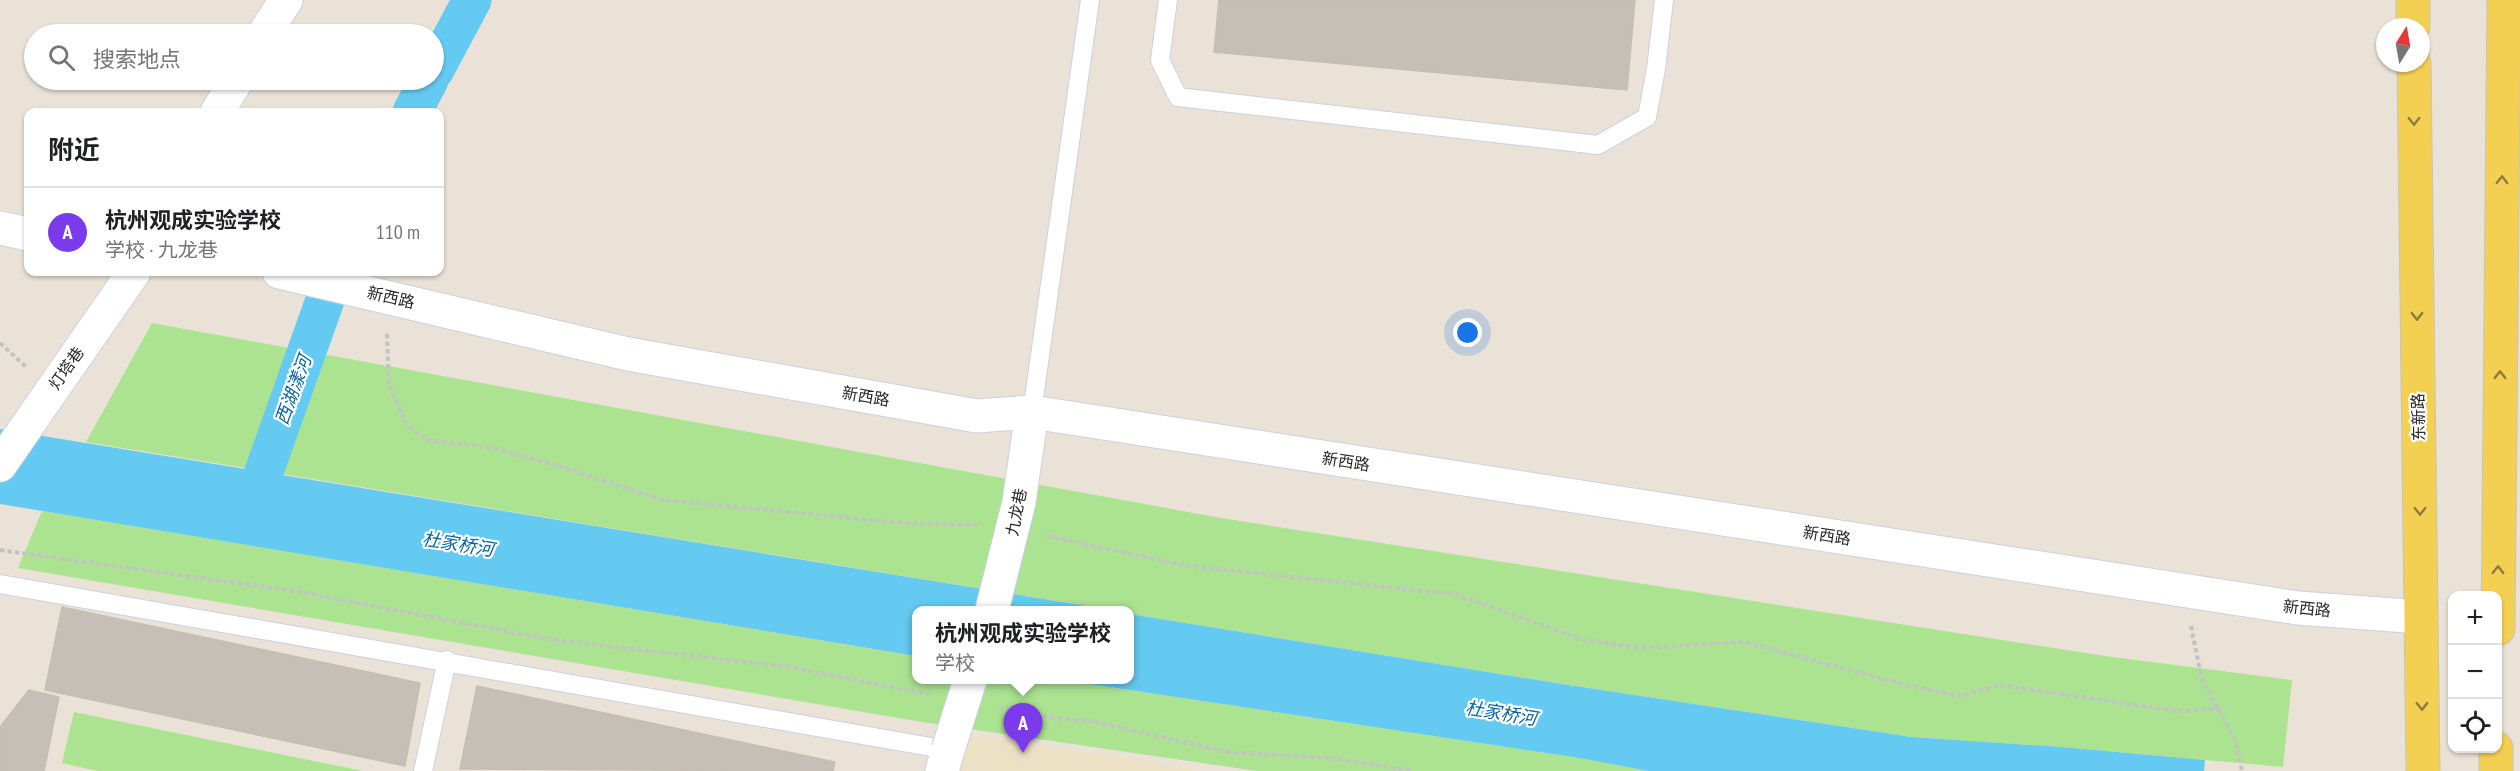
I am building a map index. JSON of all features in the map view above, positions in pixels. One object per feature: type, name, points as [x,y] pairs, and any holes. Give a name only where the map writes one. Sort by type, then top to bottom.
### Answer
[{"type":"main road","points":[[2413,0],[2413,18]]},
{"type":"main road","points":[[2498,591],[2504,0]]},
{"type":"main road","name":"东新路","points":[[2414,72],[2423,771]]},
{"type":"main road","points":[[2496,753],[2496,771]]},
{"type":"street","points":[[270,24],[286,0]]},
{"type":"street","points":[[220,108],[231,90]]},
{"type":"street","points":[[0,228],[24,233]]},
{"type":"street","name":"灯塔巷","points":[[0,465],[131,276]]},
{"type":"street","name":"新西路","points":[[298,276],[640,356],[977,416],[1032,412],[2298,608],[2421,616]]},
{"type":"street","name":"九龙巷","points":[[997,596],[1013,530],[1032,412]]},
{"type":"street","points":[[945,760],[969,684]]},
{"type":"lane","points":[[1032,412],[1090,0]]},
{"type":"lane","points":[[1168,0],[1160,60],[1178,97],[1598,145],[1647,117],[1656,69],[1664,0]]},
{"type":"lane","points":[[0,584],[447,660],[945,760]]},
{"type":"lane","points":[[423,771],[447,660]]},
{"type":"path","points":[[385,295],[389,386],[407,425],[428,440],[492,448],[663,500],[902,523],[958,523],[1013,530],[1188,566],[1454,594],[1585,640],[1638,648],[1745,642],[1906,686],[1961,696],[2000,686],[2176,711],[2220,709]]},
{"type":"path","points":[[0,550],[295,591],[547,639],[789,667],[937,696]]},
{"type":"path","points":[[2183,590],[2202,680],[2236,741],[2242,771]]},
{"type":"path","points":[[994,707],[1052,718],[1091,721],[1227,752],[1332,758],[1413,771]]},
{"type":"shaded area","points":[[964,734],[1208,771],[954,771]]},
{"type":"green space","points":[[152,323],[1221,518],[2105,656],[2292,680],[2283,767],[2062,747],[1912,737],[1562,684],[1134,615],[1134,606],[1087,606],[86,442]]},
{"type":"green space","points":[[42,511],[912,655],[912,684],[1089,684],[1579,758],[1648,771],[1257,771],[922,722],[18,568]]},
{"type":"green space","points":[[74,712],[363,771],[98,771],[62,763]]},
{"type":"water","name":"杜家桥河","points":[[0,429],[1086,606],[912,606],[912,655],[0,504]]},
{"type":"water","name":"杜家桥河","points":[[1134,615],[1562,684],[1912,737],[2205,760],[2204,771],[1648,771],[1579,758],[1089,684],[1134,684]]},
{"type":"building","points":[[1219,0],[1635,0],[1627,90],[1214,52]]},
{"type":"building","points":[[62,607],[420,683],[405,766],[45,690]]},
{"type":"building","points":[[477,686],[835,762],[833,771],[460,769]]},
{"type":"building","points":[[29,690],[59,697],[44,771],[0,771],[0,727]]},
{"type":"waterway","name":"西湖漾河","points":[[444,52],[472,0]]},
{"type":"waterway","name":"西湖漾河","points":[[414,108],[424,90]]},
{"type":"waterway","name":"西湖漾河","points":[[251,508],[334,276]]},
{"type":"place","name":"杭州观成实验学校","points":[[1023,753]]}]
